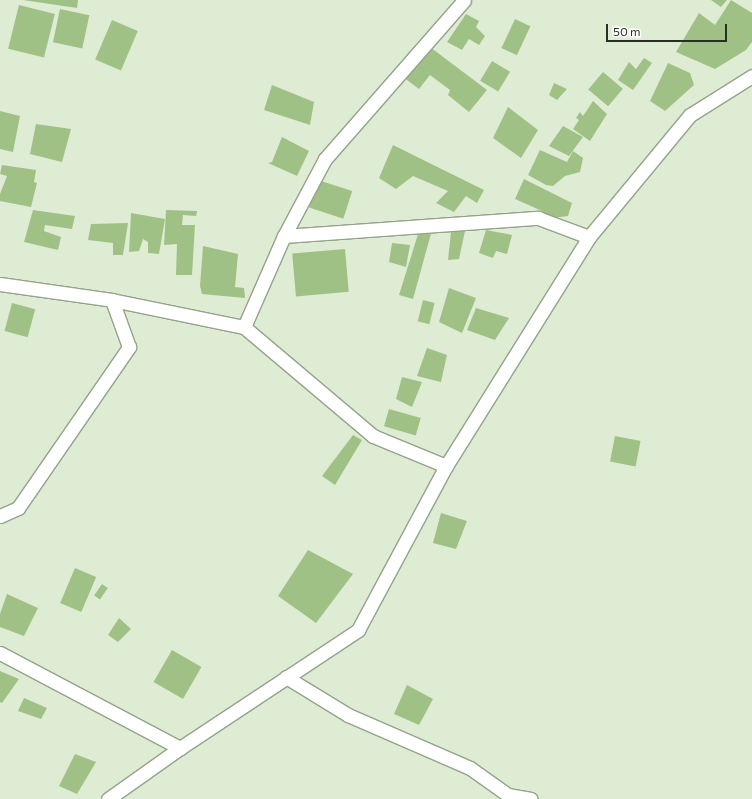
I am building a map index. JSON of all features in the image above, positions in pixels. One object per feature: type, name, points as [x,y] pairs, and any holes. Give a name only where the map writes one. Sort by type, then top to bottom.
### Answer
[{"type":"street","points":[[244,327],[284,236],[325,159],[464,0]]},
{"type":"street","points":[[108,799],[180,748],[358,630],[446,466],[589,237],[690,115],[752,76]]},
{"type":"street","points":[[284,236],[538,218],[589,237]]},
{"type":"street","points":[[0,284],[112,300],[244,327],[373,436],[446,466]]},
{"type":"street","points":[[0,516],[18,508],[129,347],[112,300]]},
{"type":"street","points":[[0,653],[180,748]]},
{"type":"street","points":[[286,677],[348,715],[470,768],[508,795],[530,799]]},
{"type":"building","points":[[23,0],[78,0],[77,8]]},
{"type":"building","points":[[711,0],[727,0],[721,7]]},
{"type":"building","points":[[731,0],[752,13],[752,42],[746,50],[715,69],[676,52],[699,13],[715,25]]},
{"type":"building","points":[[19,5],[55,14],[44,58],[8,49]]},
{"type":"building","points":[[60,9],[89,15],[82,48],[53,42]]},
{"type":"building","points":[[466,14],[479,21],[476,27],[485,36],[479,45],[469,39],[462,50],[447,42]]},
{"type":"building","points":[[515,19],[530,26],[517,55],[501,48]]},
{"type":"building","points":[[112,20],[138,31],[121,71],[95,60]]},
{"type":"building","points":[[430,47],[487,90],[469,112],[448,95],[450,90],[430,75],[419,89],[403,77]]},
{"type":"building","points":[[644,58],[652,63],[633,90],[618,80],[629,62],[636,69]]},
{"type":"building","points":[[492,61],[510,72],[498,92],[480,81]]},
{"type":"building","points":[[668,63],[690,73],[694,85],[665,111],[650,101]]},
{"type":"building","points":[[603,72],[623,89],[608,106],[588,90]]},
{"type":"building","points":[[554,83],[567,89],[557,100],[549,95]]},
{"type":"building","points":[[272,85],[314,102],[310,125],[264,110]]},
{"type":"building","points":[[593,101],[607,114],[590,141],[573,129],[579,120],[576,118],[580,112],[583,116]]},
{"type":"building","points":[[508,107],[538,130],[521,158],[493,138]]},
{"type":"building","points":[[0,111],[20,116],[13,152],[0,149]]},
{"type":"building","points":[[36,124],[71,129],[62,162],[30,154]]},
{"type":"building","points":[[563,126],[583,137],[569,156],[549,146]]},
{"type":"building","points":[[282,137],[309,151],[297,176],[268,163],[272,162]]},
{"type":"building","points":[[393,145],[484,190],[477,203],[466,196],[454,212],[436,203],[448,191],[413,176],[396,189],[379,178]]},
{"type":"building","points":[[540,150],[567,162],[573,151],[583,158],[580,172],[565,176],[553,186],[546,185],[528,175]]},
{"type":"building","points":[[2,165],[36,170],[34,182],[37,183],[31,207],[0,201],[0,194],[7,176],[0,174]]},
{"type":"building","points":[[524,179],[572,203],[568,216],[552,218],[542,211],[515,199]]},
{"type":"building","points":[[318,180],[352,191],[343,219],[309,208]]},
{"type":"building","points":[[33,210],[75,216],[72,229],[45,225],[44,231],[61,237],[58,250],[24,242]]},
{"type":"building","points":[[166,210],[197,211],[196,216],[183,215],[182,225],[195,225],[192,275],[176,275],[177,244],[164,245]]},
{"type":"building","points":[[131,213],[165,219],[159,254],[148,253],[148,242],[143,239],[139,251],[129,252]]},
{"type":"building","points":[[128,223],[123,255],[113,255],[113,243],[88,240],[91,224]]},
{"type":"building","points":[[432,230],[413,299],[399,295],[419,231]]},
{"type":"building","points":[[486,230],[512,235],[507,254],[496,251],[493,258],[479,253]]},
{"type":"building","points":[[465,231],[459,259],[448,260],[451,232]]},
{"type":"building","points":[[392,243],[410,245],[406,267],[389,262]]},
{"type":"building","points":[[203,246],[238,254],[235,287],[244,288],[245,298],[202,294],[200,286]]},
{"type":"building","points":[[345,249],[349,292],[296,296],[292,254]]},
{"type":"building","points":[[449,288],[476,298],[462,333],[439,322]]},
{"type":"building","points":[[423,300],[435,303],[429,324],[418,321]]},
{"type":"building","points":[[12,303],[35,309],[28,337],[4,331]]},
{"type":"building","points":[[476,308],[509,318],[495,340],[467,330]]},
{"type":"building","points":[[427,348],[447,355],[441,382],[417,376]]},
{"type":"building","points":[[402,377],[422,382],[412,407],[396,399]]},
{"type":"building","points":[[389,409],[421,418],[416,435],[384,426]]},
{"type":"building","points":[[353,435],[362,440],[335,485],[322,476]]},
{"type":"building","points":[[615,436],[641,441],[636,466],[610,462]]},
{"type":"building","points":[[441,513],[467,521],[456,549],[433,543]]},
{"type":"building","points":[[308,550],[353,574],[316,623],[278,596]]},
{"type":"building","points":[[75,568],[96,577],[81,612],[60,603]]},
{"type":"building","points":[[102,584],[108,588],[100,600],[94,596]]},
{"type":"building","points":[[7,594],[38,608],[24,636],[0,627],[0,614]]},
{"type":"building","points":[[119,618],[131,629],[118,642],[108,635]]},
{"type":"building","points":[[172,650],[201,667],[183,699],[154,682]]},
{"type":"building","points":[[0,671],[19,679],[2,703],[0,702]]},
{"type":"building","points":[[407,685],[433,699],[419,725],[394,714]]},
{"type":"building","points":[[24,698],[47,708],[41,719],[18,711]]},
{"type":"building","points":[[75,754],[96,762],[77,794],[59,786]]}]
